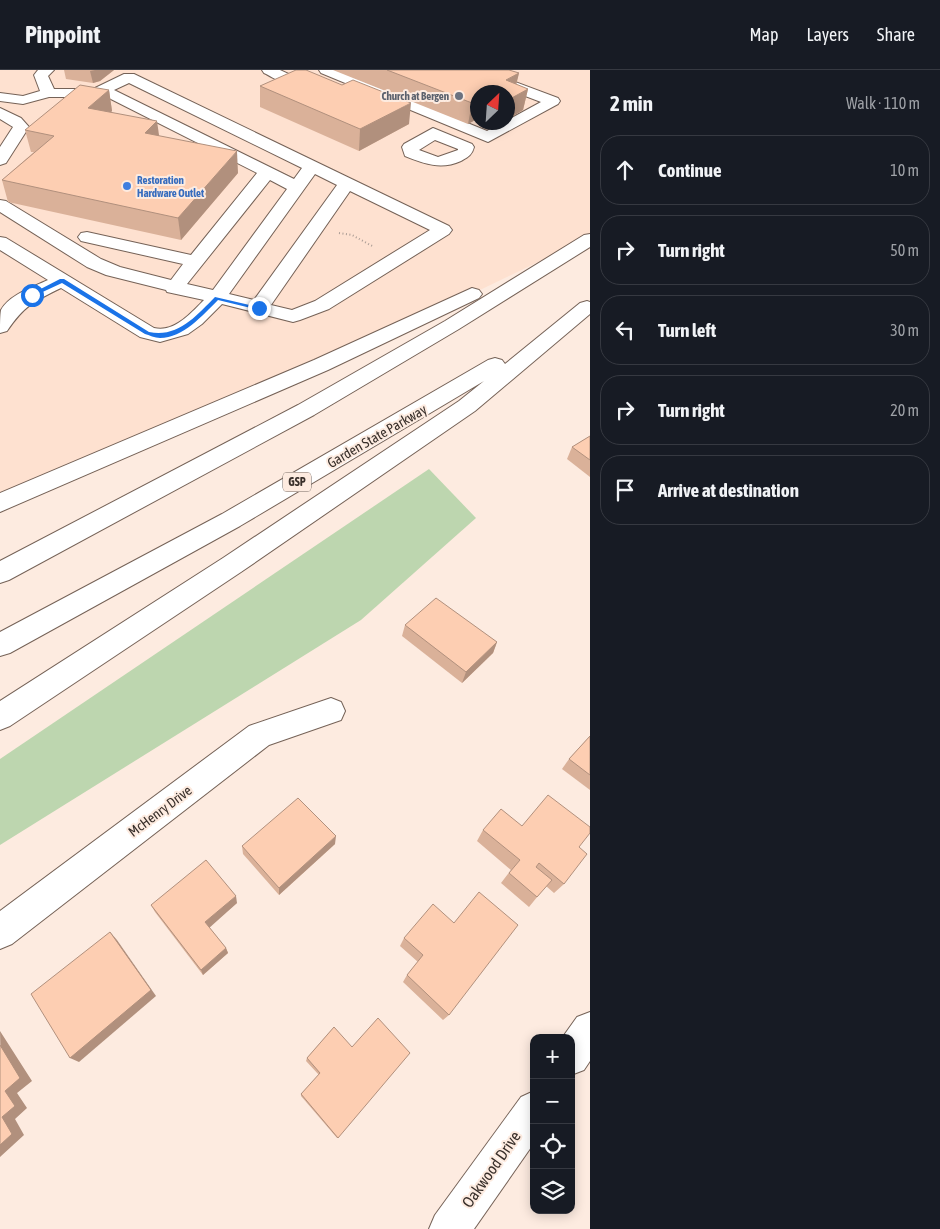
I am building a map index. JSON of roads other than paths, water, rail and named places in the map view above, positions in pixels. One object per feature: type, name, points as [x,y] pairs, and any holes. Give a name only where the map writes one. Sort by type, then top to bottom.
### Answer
[{"type":"main road","points":[[47,70],[41,75],[48,93]]},
{"type":"main road","points":[[269,70],[303,86],[327,90]]},
{"type":"main road","points":[[326,70],[488,137],[553,100],[470,70]]},
{"type":"main road","points":[[0,97],[23,100],[48,93],[96,94],[128,77],[443,230],[322,305],[306,313],[293,316],[174,288],[113,271],[94,263],[0,205]]},
{"type":"main road","points":[[102,90],[298,187]]},
{"type":"main road","points":[[0,113],[16,121],[21,127],[0,160]]},
{"type":"main road","points":[[416,126],[434,134]]},
{"type":"main road","points":[[0,242],[147,333],[160,336],[181,330],[195,320],[217,298],[312,166]]},
{"type":"main road","points":[[174,288],[267,172]]},
{"type":"main road","points":[[259,308],[347,183]]},
{"type":"main road","points":[[87,237],[195,261]]},
{"type":"main road","points":[[0,503],[321,365],[590,238]]},
{"type":"main road","points":[[0,573],[306,410],[452,325],[590,238]]},
{"type":"main road","points":[[0,327],[3,318],[32,295],[62,280]]},
{"type":"main road","points":[[0,717],[224,570],[468,406],[588,306]]},
{"type":"main road","name":"Garden State Parkway","points":[[0,645],[109,588],[338,459],[506,358],[588,306]]},
{"type":"main road","name":"McHenry Drive","points":[[0,932],[260,735],[331,711]]},
{"type":"main road","points":[[575,1051],[590,1030]]},
{"type":"main road","name":"Oakwood Drive","points":[[449,1229],[530,1116]]},
{"type":"place","name":"Church at Bergen","points":[[459,96]]},
{"type":"place","name":"Restoration Hardware Outlet","points":[[127,186]]}]
